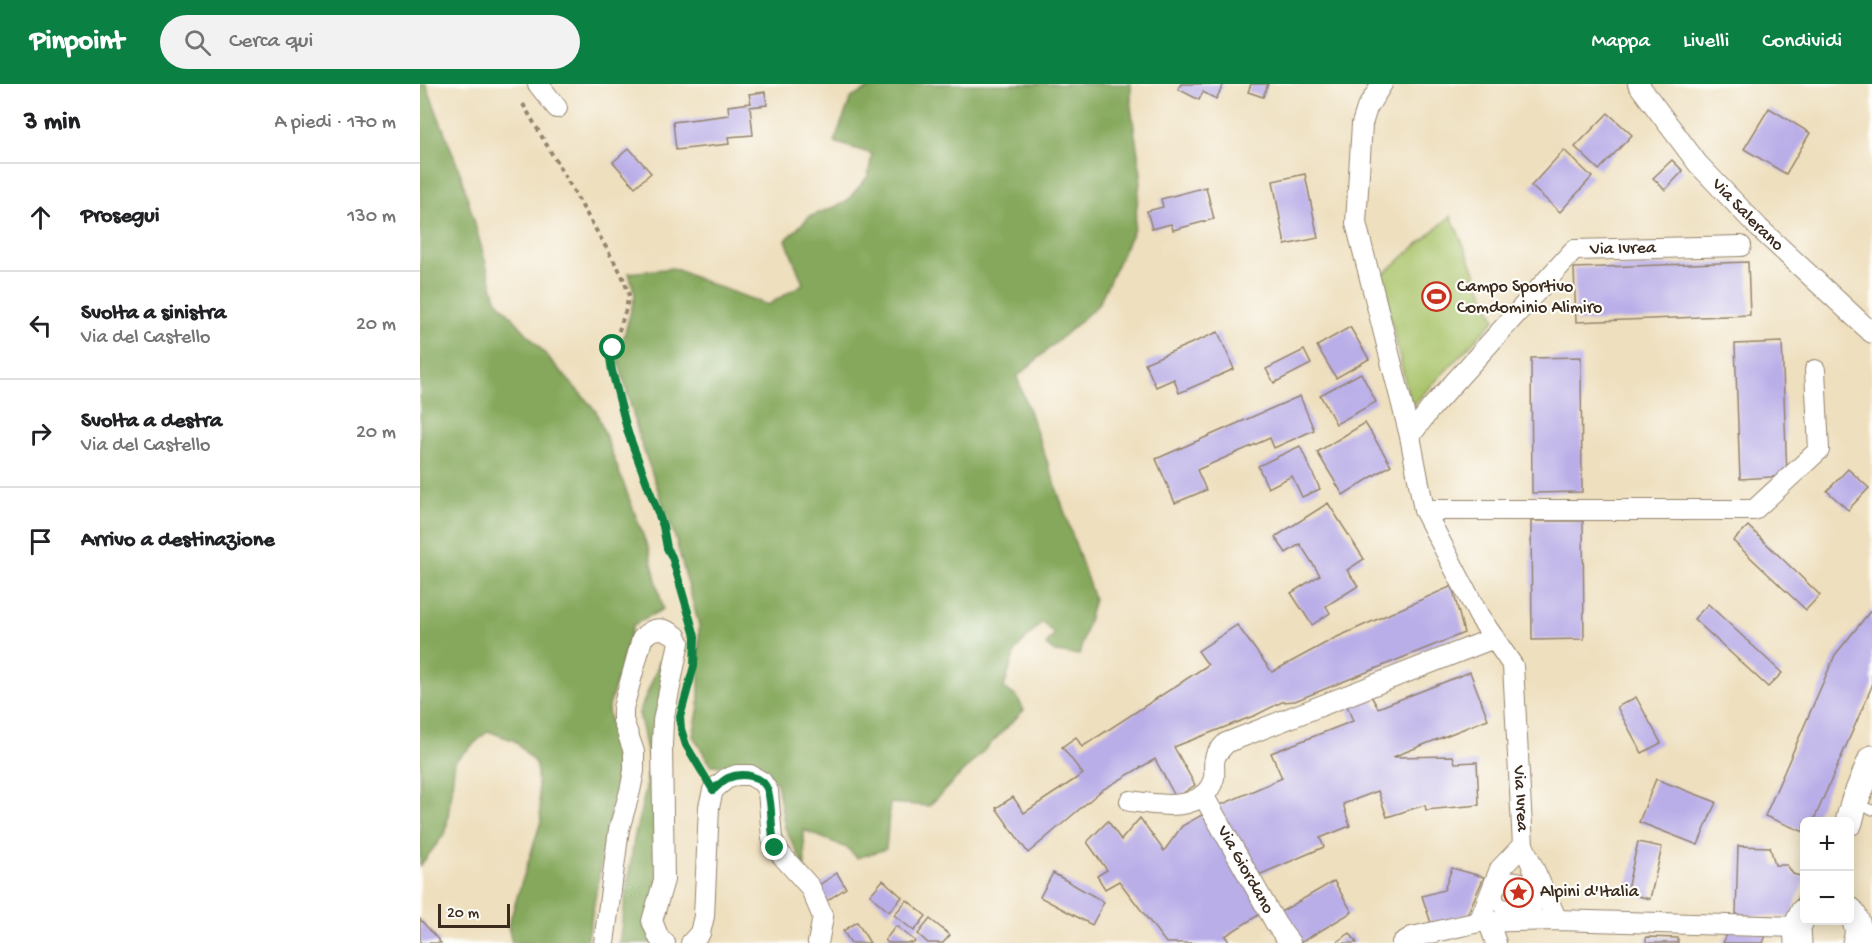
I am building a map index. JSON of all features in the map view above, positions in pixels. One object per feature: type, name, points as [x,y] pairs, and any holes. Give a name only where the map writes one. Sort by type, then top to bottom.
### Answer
[{"type":"main road","points":[[1858,811],[1872,759]]},
{"type":"street","points":[[538,84],[557,108]]},
{"type":"street","name":"Via Ivrea","points":[[1382,84],[1367,108],[1362,124],[1356,224],[1410,436],[1424,510],[1479,616],[1513,666],[1523,845],[1500,869],[1484,923]]},
{"type":"street","name":"Via Salerano","points":[[1638,84],[1706,172],[1759,228],[1872,333]]},
{"type":"street","name":"Via Ivrea","points":[[1410,436],[1431,408],[1574,250],[1741,246]]},
{"type":"street","points":[[1424,510],[1754,510],[1819,450],[1815,370]]},
{"type":"street","points":[[604,943],[619,829],[634,771],[634,752],[623,720],[623,708],[642,639],[654,629],[662,628],[676,636],[679,642],[663,721],[664,880],[652,921],[659,938],[665,943]]},
{"type":"street","points":[[1130,801],[1162,806],[1181,805],[1203,795],[1214,779],[1215,757],[1226,743],[1494,638]]},
{"type":"street","points":[[691,943],[700,933],[704,916],[709,807],[713,790],[726,779],[737,775],[750,775],[762,782],[768,791],[775,848],[810,887],[823,917],[818,943]]},
{"type":"street","name":"Via Giordano","points":[[1203,795],[1276,924],[1290,943]]},
{"type":"street","points":[[1523,845],[1557,920]]},
{"type":"street","points":[[1402,943],[1412,937],[1484,923],[1557,920],[1800,927]]},
{"type":"street","points":[[1484,923],[1496,943]]},
{"type":"path","points":[[520,98],[622,275],[629,294],[610,358],[612,371],[628,433],[663,526],[667,548],[672,557],[692,624]]},
{"type":"path","points":[[683,737],[713,790]]},
{"type":"green space","points":[[420,84],[426,84],[461,175],[496,299],[596,411],[649,551],[663,609],[633,625],[608,710],[619,765],[587,943],[512,943],[508,926],[541,821],[536,764],[515,741],[488,731],[455,761],[446,832],[420,866]]},
{"type":"green space","points":[[877,84],[1131,84],[1131,107],[1141,174],[1134,229],[1098,305],[1017,377],[1094,599],[1079,655],[1055,652],[1046,645],[1054,634],[1042,622],[1015,651],[1004,688],[1017,697],[1024,710],[929,806],[890,803],[886,849],[857,858],[847,848],[804,830],[805,868],[785,828],[777,783],[754,768],[711,765],[693,736],[699,706],[699,625],[675,537],[640,440],[618,359],[635,295],[629,273],[673,268],[768,305],[803,284],[786,240],[809,217],[846,202],[868,176],[872,154],[834,142],[851,98]]},
{"type":"green space","name":"Campo Sportivo Comdominio Alimiro","points":[[1451,216],[1495,319],[1411,407],[1381,276]]},
{"type":"green space","points":[[660,661],[668,670],[654,943],[619,943],[634,839],[645,793],[649,760],[639,713]]},
{"type":"building","points":[[1181,84],[1224,84],[1216,99],[1203,92],[1199,100],[1178,89]]},
{"type":"building","points":[[1251,84],[1268,84],[1263,97],[1248,92]]},
{"type":"building","points":[[765,92],[767,105],[750,107],[753,135],[728,137],[729,144],[676,150],[673,122],[729,115],[728,106],[751,103],[749,94]]},
{"type":"building","points":[[1769,108],[1810,133],[1786,174],[1744,149]]},
{"type":"building","points":[[1608,113],[1632,135],[1599,170],[1575,147]]},
{"type":"building","points":[[629,148],[651,173],[635,187],[613,162]]},
{"type":"building","points":[[1564,150],[1592,177],[1560,212],[1531,186]]},
{"type":"building","points":[[1672,160],[1683,171],[1665,190],[1653,178]]},
{"type":"building","points":[[1305,174],[1318,238],[1285,245],[1273,181]]},
{"type":"building","points":[[1206,187],[1214,219],[1173,230],[1171,224],[1152,229],[1147,211],[1163,207],[1161,199]]},
{"type":"building","points":[[1748,262],[1750,315],[1576,322],[1574,268]]},
{"type":"building","points":[[1350,327],[1369,359],[1336,378],[1317,346]]},
{"type":"building","points":[[1218,332],[1234,369],[1179,393],[1174,379],[1156,387],[1145,363]]},
{"type":"building","points":[[1782,342],[1787,476],[1740,479],[1735,344]]},
{"type":"building","points":[[1304,350],[1311,364],[1274,383],[1266,369]]},
{"type":"building","points":[[1581,357],[1582,492],[1532,493],[1531,358]]},
{"type":"building","points":[[1361,373],[1376,402],[1336,424],[1320,395]]},
{"type":"building","points":[[1300,396],[1314,430],[1274,448],[1270,438],[1197,470],[1206,490],[1175,503],[1156,459]]},
{"type":"building","points":[[1365,423],[1391,465],[1343,495],[1317,452]]},
{"type":"building","points":[[1300,446],[1320,489],[1302,497],[1292,476],[1268,488],[1258,466]]},
{"type":"building","points":[[1848,469],[1869,488],[1848,510],[1827,491]]},
{"type":"building","points":[[1328,503],[1364,559],[1347,570],[1358,586],[1326,606],[1330,613],[1312,625],[1291,593],[1320,575],[1300,544],[1286,553],[1275,537]]},
{"type":"building","points":[[1531,521],[1583,521],[1584,639],[1532,640]]},
{"type":"building","points":[[1748,526],[1820,595],[1806,610],[1733,541]]},
{"type":"building","points":[[1452,586],[1464,633],[1295,701],[1282,702],[1256,715],[1174,747],[1195,785],[1176,798],[1155,759],[1102,790],[1028,853],[996,808],[1013,797],[1024,813],[1083,774],[1062,747],[1076,737],[1082,747],[1208,665],[1198,651],[1237,625],[1272,672],[1335,638]]},
{"type":"building","points":[[1708,604],[1782,673],[1768,687],[1694,619]]},
{"type":"building","points":[[1872,609],[1872,686],[1815,817],[1800,817],[1800,830],[1765,816],[1835,655]]},
{"type":"building","points":[[1470,672],[1488,719],[1393,757],[1453,756],[1455,763],[1477,762],[1479,805],[1426,810],[1425,805],[1387,817],[1378,791],[1343,804],[1350,826],[1320,838],[1324,847],[1254,877],[1216,807],[1282,778],[1271,753],[1353,721],[1347,706],[1371,696],[1378,708]]},
{"type":"building","points":[[1636,697],[1661,743],[1642,753],[1617,707]]},
{"type":"building","points":[[1656,779],[1716,802],[1698,845],[1639,822]]},
{"type":"building","points":[[1207,812],[1265,911],[1225,936],[1230,943],[1166,943],[1119,881],[1105,889],[1097,876],[1107,870],[1087,842],[1108,821],[1121,840],[1140,818],[1164,851],[1182,826]]},
{"type":"building","points":[[1638,842],[1662,847],[1650,899],[1626,893]]},
{"type":"building","points":[[1738,846],[1770,847],[1775,865],[1787,865],[1793,874],[1800,876],[1800,891],[1790,917],[1736,915]]},
{"type":"building","points":[[1452,868],[1484,877],[1467,915],[1431,923],[1422,896],[1444,890]]},
{"type":"building","points":[[837,873],[846,888],[825,902],[815,888]]},
{"type":"building","points":[[1053,873],[1104,902],[1092,925],[1040,897]]},
{"type":"building","points":[[883,880],[902,897],[889,912],[870,895]]},
{"type":"building","points":[[1334,881],[1352,912],[1300,943],[1294,943],[1277,914]]},
{"type":"building","points":[[907,900],[926,916],[914,931],[894,915]]},
{"type":"building","points":[[420,919],[441,943],[420,943]]},
{"type":"building","points":[[930,919],[950,935],[943,943],[928,943],[918,934]]},
{"type":"building","points":[[857,922],[870,943],[851,943],[843,931]]},
{"type":"building","points":[[896,926],[915,941],[914,943],[888,943],[885,940]]},
{"type":"building","points":[[1729,930],[1767,933],[1763,943],[1723,943]]},
{"type":"building","points":[[1350,933],[1357,943],[1335,943]]},
{"type":"building","points":[[1646,937],[1678,938],[1678,943],[1646,943]]},
{"type":"place","name":"Campo Sportivo Comdominio Alimiro","points":[[1436,297]]},
{"type":"place","name":"Alpini d'Italia","points":[[1519,892]]},
{"type":"route","points":[[613,348],[610,358],[612,371],[628,433],[663,526],[667,548],[672,557],[695,636],[694,666],[680,717],[686,745],[713,790],[726,779],[737,775],[750,775],[762,782],[768,791],[775,848]]}]
